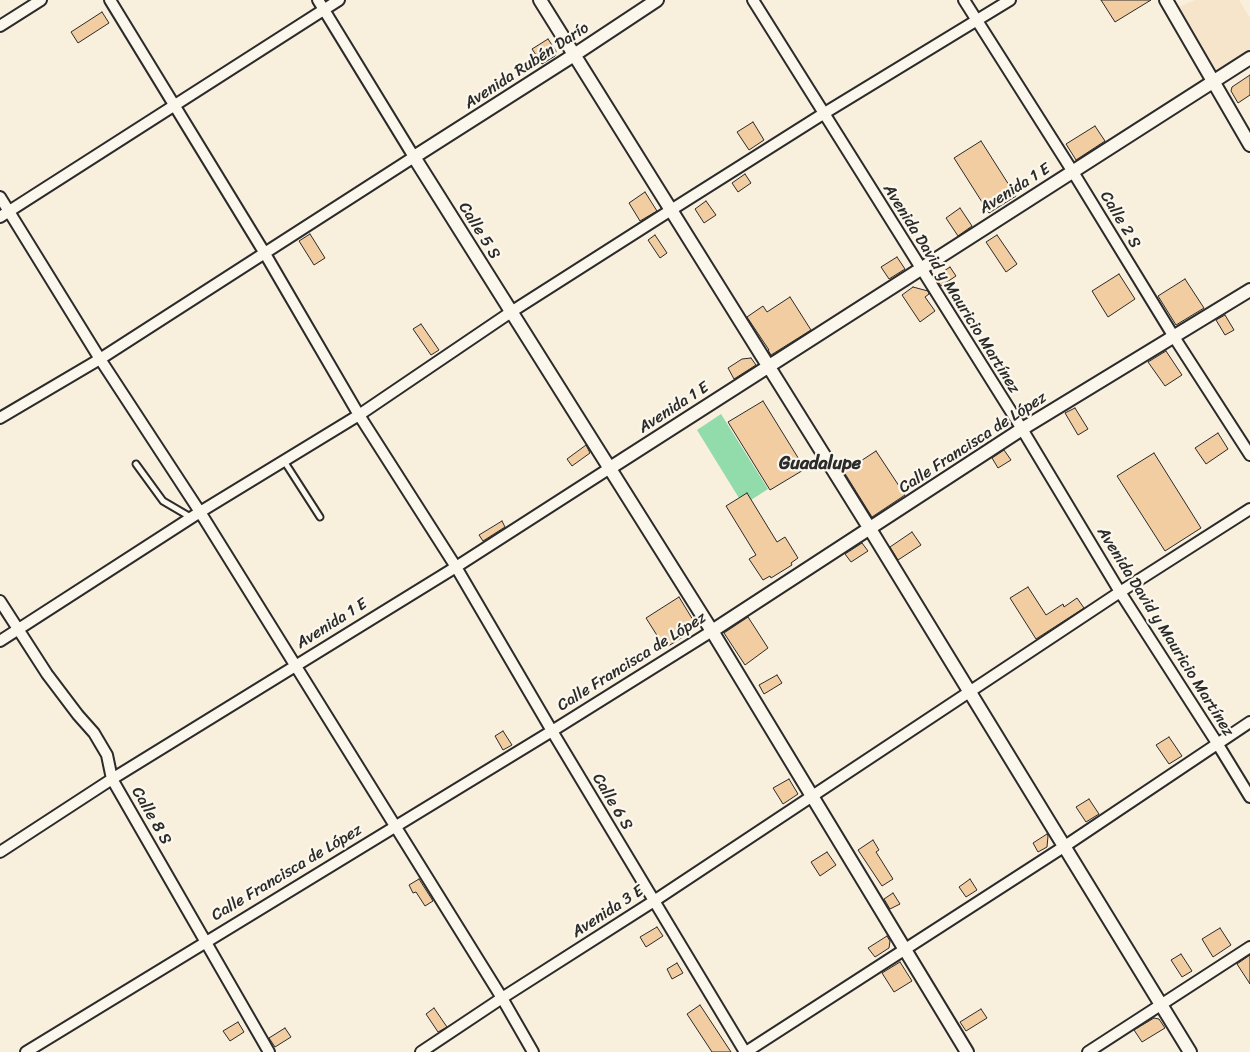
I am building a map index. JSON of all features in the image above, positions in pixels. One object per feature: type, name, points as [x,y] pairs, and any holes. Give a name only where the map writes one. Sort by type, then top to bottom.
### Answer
[{"type":"street","points":[[0,26],[42,0]]},
{"type":"street","name":"Calle 6 S","points":[[110,0],[264,252],[358,414],[456,567],[745,1052]]},
{"type":"street","name":"Calle 5 S","points":[[318,0],[414,157],[712,631],[966,1052]]},
{"type":"street","points":[[4,214],[339,0]]},
{"type":"street","points":[[540,0],[870,529],[1190,1052]]},
{"type":"street","name":"Avenida Rubén Darío","points":[[414,157],[657,0]]},
{"type":"street","name":"Avenida David y Mauricio Martínez","points":[[753,0],[1022,428],[1120,592],[1250,797]]},
{"type":"street","name":"Calle 2 S","points":[[964,0],[1073,172],[1174,337],[1250,455]]},
{"type":"street","points":[[0,641],[358,414],[671,210],[823,114],[1010,0]]},
{"type":"street","points":[[1166,0],[1250,145]]},
{"type":"street","name":"Avenida 1 E","points":[[0,852],[112,779],[456,567],[1250,58]]},
{"type":"street","points":[[0,418],[100,359],[414,157]]},
{"type":"street","points":[[0,197],[4,214],[100,359],[196,515],[295,666],[502,998],[533,1052]]},
{"type":"street","name":"Calle Francisca de López","points":[[26,1052],[552,731],[712,631],[1022,428],[1250,290]]},
{"type":"street","name":"Avenida 3 E","points":[[421,1052],[654,901],[1120,592],[1250,509]]},
{"type":"street","name":"Calle 8 S","points":[[0,601],[72,708],[94,733],[107,756],[112,779],[270,1052]]},
{"type":"street","points":[[745,1052],[1065,846],[1250,722]]},
{"type":"street","points":[[1088,1052],[1250,947]]},
{"type":"lane","points":[[284,460],[320,517]]},
{"type":"lane","points":[[136,464],[163,501],[196,515]]},
{"type":"shaded area","points":[[1195,0],[1239,0],[1250,18],[1250,54],[1217,76],[1176,8]]},
{"type":"green space","points":[[721,414],[768,489],[751,500],[739,498],[697,430]]},
{"type":"building","points":[[1101,0],[1151,0],[1115,22]]},
{"type":"building","points":[[102,12],[109,23],[78,43],[71,32]]},
{"type":"building","points":[[548,39],[556,51],[555,56],[542,64],[532,49]]},
{"type":"building","points":[[1250,75],[1250,95],[1238,103],[1231,91],[1232,87]]},
{"type":"building","points":[[753,122],[764,140],[749,150],[737,132]]},
{"type":"building","points":[[1095,126],[1105,141],[1076,160],[1066,144]]},
{"type":"building","points":[[981,141],[1016,196],[989,213],[954,158]]},
{"type":"building","points":[[745,174],[751,183],[738,192],[732,183]]},
{"type":"building","points":[[645,192],[657,211],[640,221],[629,203]]},
{"type":"building","points":[[706,201],[716,215],[704,223],[695,209]]},
{"type":"building","points":[[960,208],[972,226],[958,236],[946,218]]},
{"type":"building","points":[[310,234],[325,258],[314,265],[299,241]]},
{"type":"building","points":[[655,235],[667,253],[660,258],[648,240]]},
{"type":"building","points":[[997,235],[1017,264],[1006,272],[986,242]]},
{"type":"building","points":[[897,257],[905,269],[889,279],[881,267]]},
{"type":"building","points":[[950,267],[956,276],[941,286],[935,277]]},
{"type":"building","points":[[1119,274],[1135,299],[1108,317],[1092,291]]},
{"type":"building","points":[[1185,279],[1204,308],[1176,325],[1158,296]]},
{"type":"building","points":[[913,287],[928,291],[929,294],[925,297],[935,311],[920,322],[902,295]]},
{"type":"building","points":[[790,297],[811,330],[771,355],[747,317],[763,306],[767,312]]},
{"type":"building","points":[[1225,315],[1234,330],[1225,335],[1216,320]]},
{"type":"building","points":[[421,324],[439,350],[431,355],[413,329]]},
{"type":"building","points":[[1166,351],[1182,375],[1165,386],[1148,362]]},
{"type":"building","points":[[751,358],[756,365],[734,379],[728,368],[742,359]]},
{"type":"building","points":[[763,401],[805,469],[770,490],[728,422]]},
{"type":"building","points":[[1075,408],[1088,429],[1078,435],[1065,413]]},
{"type":"building","points":[[1218,433],[1228,449],[1206,464],[1195,448]]},
{"type":"building","points":[[586,445],[590,453],[572,466],[567,459]]},
{"type":"building","points":[[1004,450],[1011,460],[998,468],[992,458]]},
{"type":"building","points":[[876,451],[905,495],[872,517],[844,472]]},
{"type":"building","points":[[1154,453],[1201,528],[1165,551],[1117,476]]},
{"type":"building","points":[[747,493],[777,542],[785,537],[798,558],[791,563],[792,565],[771,578],[770,576],[763,580],[749,559],[756,555],[726,506]]},
{"type":"building","points":[[502,521],[505,527],[483,541],[479,535]]},
{"type":"building","points":[[912,532],[921,545],[898,560],[890,547]]},
{"type":"building","points":[[862,543],[868,551],[851,562],[845,554]]},
{"type":"building","points":[[1028,587],[1046,615],[1063,604],[1064,607],[1077,598],[1084,608],[1036,639],[1010,598]]},
{"type":"building","points":[[679,597],[693,620],[691,632],[665,648],[646,618]]},
{"type":"building","points":[[748,617],[768,648],[745,665],[724,633]]},
{"type":"building","points":[[777,675],[782,683],[764,694],[759,685]]},
{"type":"building","points":[[503,731],[512,745],[503,750],[495,736]]},
{"type":"building","points":[[1169,737],[1182,756],[1169,764],[1156,745]]},
{"type":"building","points":[[789,779],[798,794],[783,804],[773,788]]},
{"type":"building","points":[[1089,799],[1099,814],[1086,822],[1076,807]]},
{"type":"building","points":[[1047,834],[1047,847],[1038,852],[1033,843]]},
{"type":"building","points":[[873,840],[879,850],[876,852],[893,879],[882,886],[858,850]]},
{"type":"building","points":[[827,852],[836,865],[820,876],[811,862]]},
{"type":"building","points":[[419,879],[433,901],[425,906],[416,892],[413,893],[409,885]]},
{"type":"building","points":[[970,879],[977,890],[966,897],[959,887]]},
{"type":"building","points":[[893,893],[900,904],[890,909],[884,899]]},
{"type":"building","points":[[657,927],[663,936],[646,947],[640,937]]},
{"type":"building","points":[[1220,928],[1231,945],[1213,957],[1202,939]]},
{"type":"building","points":[[887,936],[890,941],[889,948],[875,957],[868,948]]},
{"type":"building","points":[[1181,954],[1192,971],[1182,977],[1171,960]]},
{"type":"building","points":[[1250,955],[1250,984],[1237,964]]},
{"type":"building","points":[[900,962],[912,981],[894,992],[882,973]]},
{"type":"building","points":[[677,963],[683,973],[672,979],[667,969]]},
{"type":"building","points":[[700,1005],[731,1052],[712,1052],[687,1014]]},
{"type":"building","points":[[434,1008],[447,1027],[438,1032],[426,1014]]},
{"type":"building","points":[[981,1009],[987,1018],[966,1031],[960,1022]]},
{"type":"building","points":[[1154,1018],[1159,1019],[1165,1028],[1142,1042],[1134,1030]]},
{"type":"building","points":[[238,1022],[244,1032],[230,1041],[223,1031]]},
{"type":"building","points":[[285,1028],[291,1037],[275,1047],[269,1038]]},
{"type":"district","name":"Guadalupe","points":[[820,464]]}]
